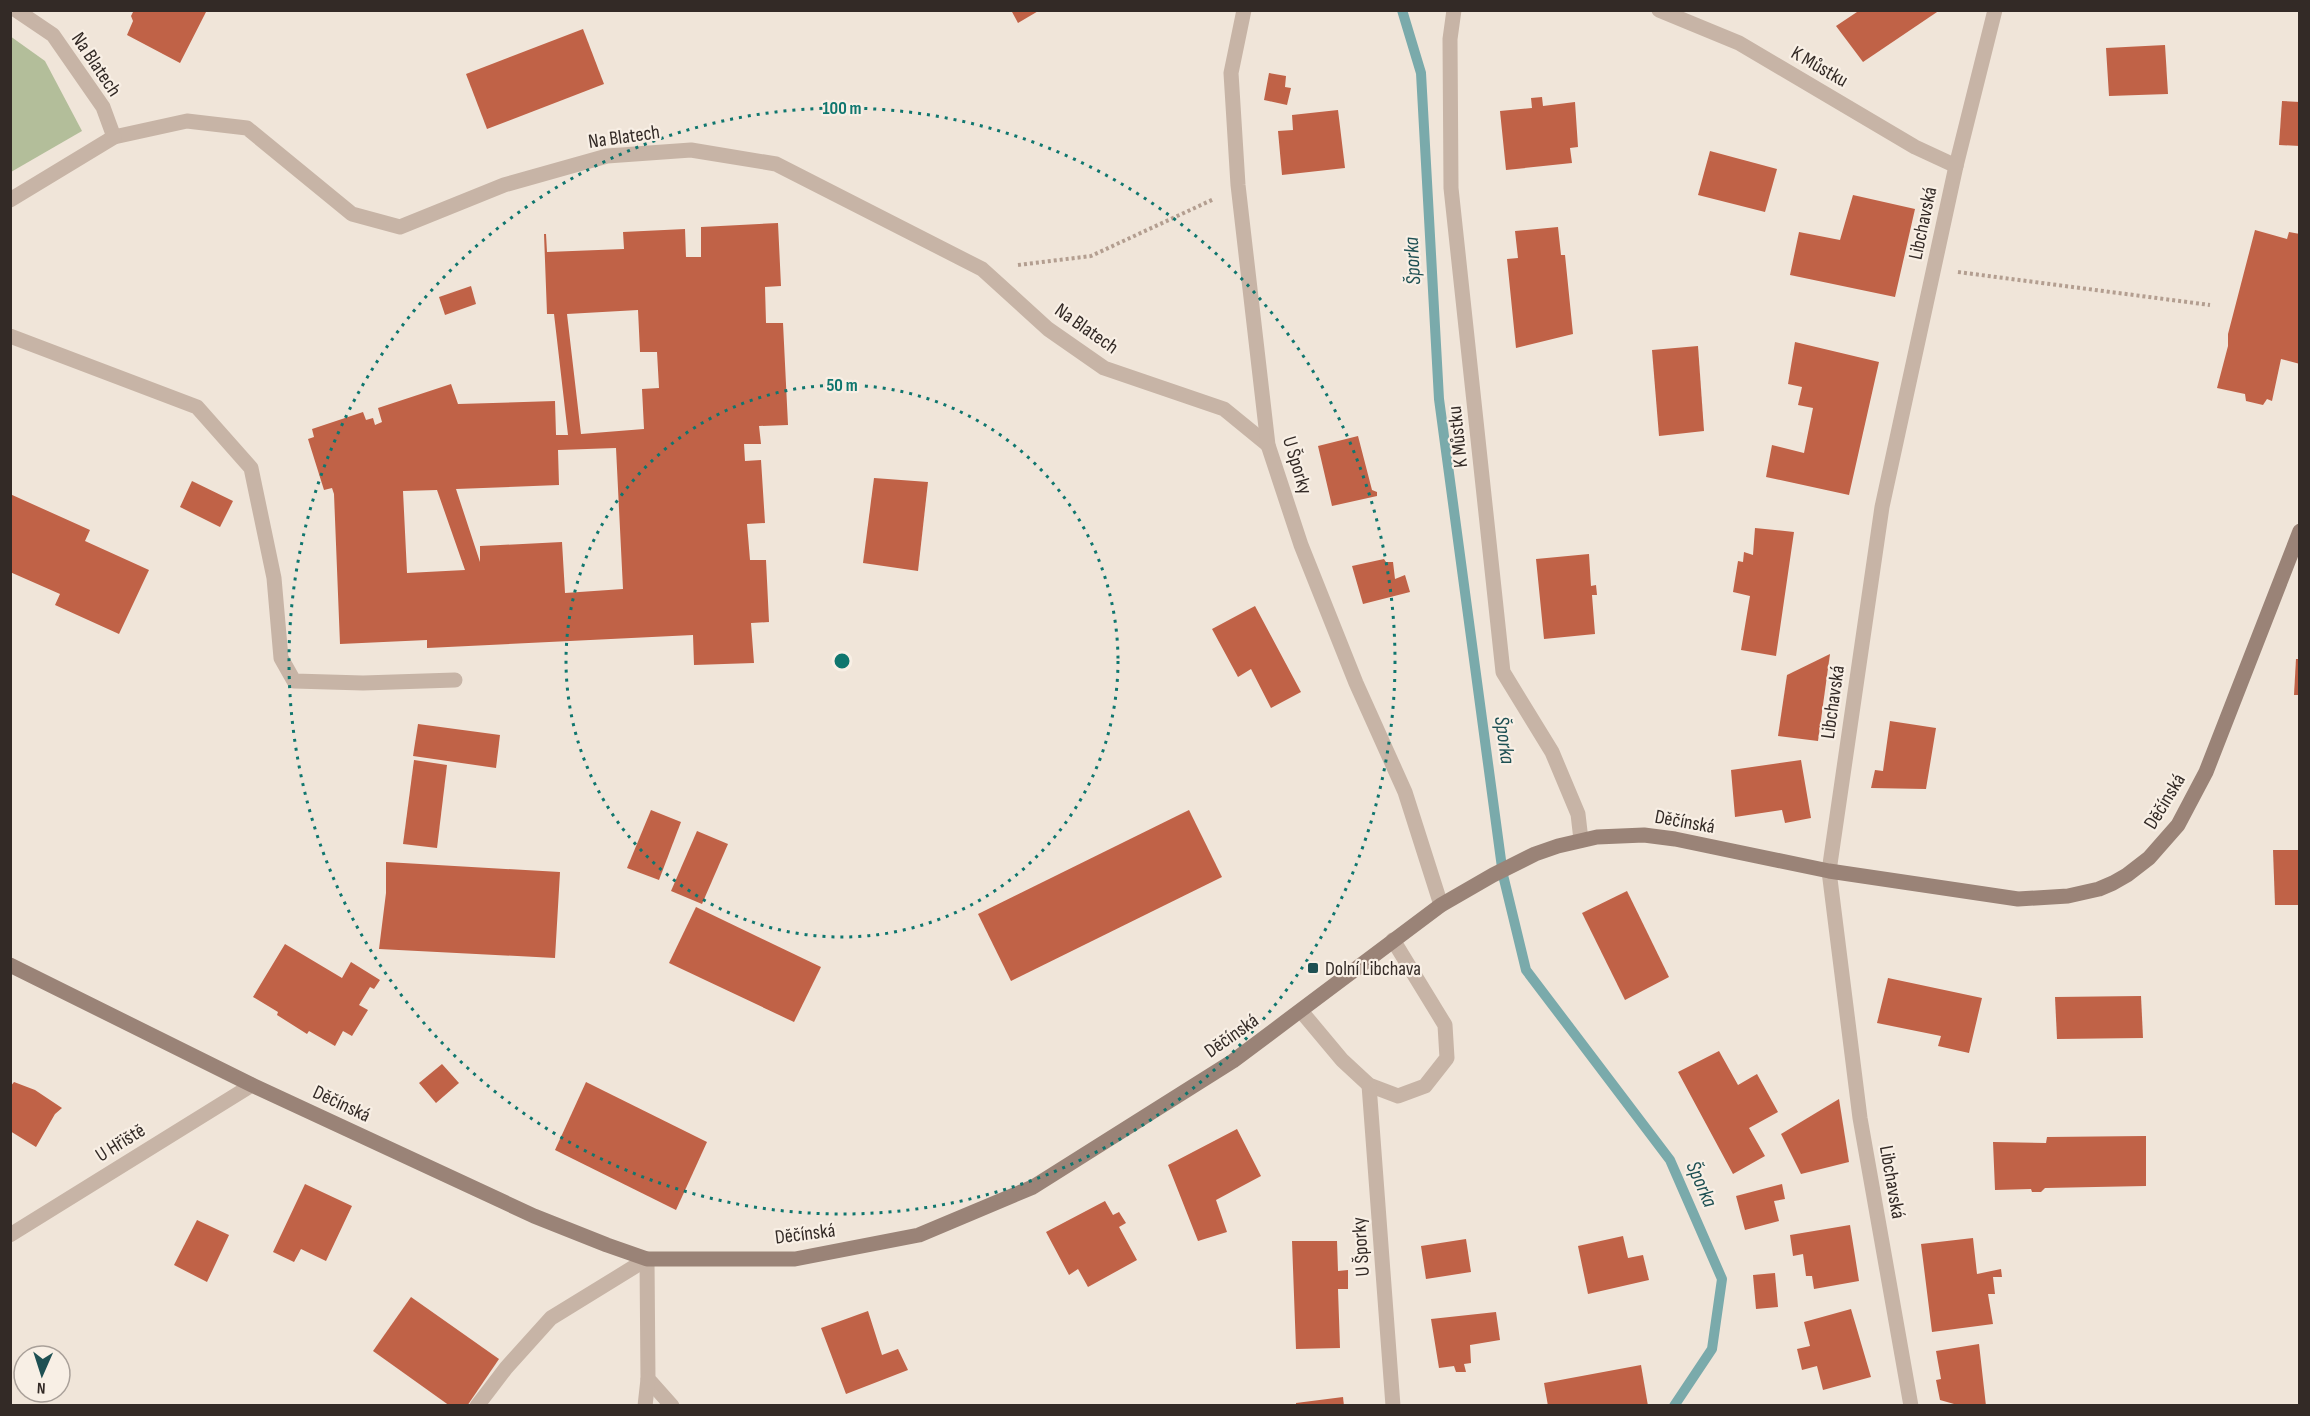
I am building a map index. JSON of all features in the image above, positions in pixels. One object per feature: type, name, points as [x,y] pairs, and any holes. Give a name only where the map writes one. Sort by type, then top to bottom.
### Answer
[{"type":"main road","name":"Děčínská","points":[[10,965],[252,1084],[534,1216],[647,1259],[795,1259],[919,1235],[1033,1187],[1233,1061],[1441,905],[1535,854],[1581,840],[1644,835],[1675,839],[1829,871],[2019,899],[2068,896],[2099,889],[2127,875],[2149,858],[2178,825],[2205,772],[2300,531]]},
{"type":"street","name":"Na Blatech","points":[[16,10],[53,35],[103,107],[114,137],[187,122],[247,128],[352,214],[400,227],[504,185],[607,156],[691,150],[776,164],[982,269],[1048,329],[1104,369],[1224,409],[1268,445]]},
{"type":"street","name":"U Šporky","points":[[1244,10],[1232,73],[1238,185],[1268,445],[1301,545],[1356,683],[1405,792],[1441,905]]},
{"type":"street","name":"K Můstku","points":[[1454,10],[1450,39],[1451,188],[1503,672],[1552,752],[1578,814],[1581,840]]},
{"type":"street","name":"K Můstku","points":[[1659,10],[1739,43],[1916,147],[1956,166]]},
{"type":"street","name":"Libchavská","points":[[1911,1406],[1860,1118],[1829,871],[1882,507],[1956,166],[1995,10]]},
{"type":"street","points":[[10,200],[114,137]]},
{"type":"street","points":[[10,336],[197,407],[250,468],[274,578],[280,658],[294,681],[363,683],[455,680]]},
{"type":"street","points":[[1301,1011],[1342,1060],[1369,1085],[1398,1096],[1425,1086],[1447,1058],[1445,1024],[1393,940]]},
{"type":"street","name":"U Hřiště","points":[[10,1235],[252,1084]]},
{"type":"street","name":"U Šporky","points":[[1369,1085],[1393,1406]]},
{"type":"street","points":[[645,1406],[648,1379],[647,1259]]},
{"type":"street","points":[[477,1406],[506,1368],[551,1318],[647,1259]]},
{"type":"street","points":[[648,1379],[672,1406]]},
{"type":"path","points":[[982,269],[1091,256],[1203,205],[1238,185]]},
{"type":"path","points":[[1934,269],[2210,304]]},
{"type":"green space","points":[[10,36],[45,61],[82,131],[11,172]]},
{"type":"building","points":[[134,10],[202,10],[206,12],[180,63],[127,35],[133,21],[131,16]]},
{"type":"building","points":[[1011,10],[1040,10],[1018,23]]},
{"type":"building","points":[[1860,10],[1940,10],[1863,62],[1836,26]]},
{"type":"building","points":[[583,29],[604,84],[487,129],[466,74]]},
{"type":"building","points":[[2165,45],[2168,94],[2109,96],[2106,48]]},
{"type":"building","points":[[1269,73],[1286,76],[1285,87],[1291,88],[1287,105],[1264,100]]},
{"type":"building","points":[[1542,97],[1543,106],[1575,102],[1578,147],[1570,148],[1572,163],[1506,170],[1500,111],[1532,108],[1531,98]]},
{"type":"building","points":[[2282,101],[2300,102],[2300,146],[2279,145]]},
{"type":"building","points":[[1338,110],[1345,168],[1282,175],[1278,131],[1293,130],[1292,115]]},
{"type":"building","points":[[1710,151],[1777,169],[1765,212],[1698,195]]},
{"type":"building","points":[[1853,195],[1915,209],[1895,297],[1790,275],[1799,232],[1840,240]]},
{"type":"building","points":[[778,223],[781,286],[765,287],[766,323],[783,323],[788,425],[759,426],[761,444],[744,444],[745,461],[761,460],[765,523],[747,524],[750,560],[766,560],[769,622],[751,623],[754,663],[694,665],[693,635],[427,648],[427,640],[340,644],[334,494],[332,488],[324,490],[308,439],[314,437],[312,429],[363,412],[366,420],[373,418],[375,425],[382,422],[378,408],[451,384],[458,404],[555,401],[556,435],[568,435],[554,314],[547,314],[544,234],[546,234],[547,252],[624,249],[623,232],[685,229],[686,257],[701,257],[701,227]],"holes":[[[638,310],[640,352],[657,352],[659,388],[642,389],[644,429],[581,434],[567,314]],[[616,448],[623,589],[565,593],[562,542],[480,546],[480,562],[456,489],[559,485],[558,450]],[[437,490],[465,570],[407,573],[403,491]]]},
{"type":"building","points":[[1558,227],[1561,255],[1565,255],[1573,334],[1516,348],[1507,259],[1518,258],[1515,231]]},
{"type":"building","points":[[2255,230],[2287,239],[2289,232],[2300,234],[2300,364],[2281,359],[2272,401],[2267,399],[2263,405],[2246,401],[2245,394],[2217,388],[2228,346],[2228,334]]},
{"type":"building","points":[[471,286],[476,304],[445,315],[439,297]]},
{"type":"building","points":[[1795,342],[1879,362],[1849,495],[1766,477],[1772,445],[1804,453],[1813,408],[1798,405],[1802,387],[1788,384]]},
{"type":"building","points":[[1698,346],[1704,431],[1659,436],[1652,350]]},
{"type":"building","points":[[1358,436],[1372,490],[1377,492],[1377,496],[1332,506],[1318,446]]},
{"type":"building","points":[[874,478],[928,482],[918,571],[863,563]]},
{"type":"building","points":[[192,481],[233,501],[220,527],[180,507]]},
{"type":"building","points":[[10,494],[90,530],[85,541],[149,570],[119,634],[55,605],[60,594],[10,572]]},
{"type":"building","points":[[1755,528],[1794,532],[1776,656],[1741,650],[1750,596],[1733,592],[1738,561],[1743,562],[1744,552],[1753,555]]},
{"type":"building","points":[[1589,554],[1591,586],[1596,585],[1597,595],[1592,595],[1595,634],[1544,639],[1536,559]]},
{"type":"building","points":[[1384,559],[1386,562],[1393,562],[1395,579],[1405,575],[1410,592],[1363,604],[1352,566]]},
{"type":"building","points":[[1255,606],[1301,692],[1271,708],[1251,669],[1238,677],[1212,629]]},
{"type":"building","points":[[1830,654],[1818,741],[1778,736],[1787,675]]},
{"type":"building","points":[[2296,659],[2300,659],[2300,695],[2294,695]]},
{"type":"building","points":[[1890,721],[1936,728],[1926,789],[1871,788],[1875,770],[1883,771]]},
{"type":"building","points":[[418,724],[500,735],[496,768],[413,756]]},
{"type":"building","points":[[414,760],[447,765],[437,848],[403,844]]},
{"type":"building","points":[[1801,760],[1811,818],[1785,823],[1782,810],[1735,817],[1731,770]]},
{"type":"building","points":[[651,810],[681,822],[659,880],[627,868]]},
{"type":"building","points":[[1189,810],[1222,877],[1011,981],[978,914]]},
{"type":"building","points":[[697,831],[728,844],[702,904],[671,891]]},
{"type":"building","points":[[2273,850],[2300,850],[2300,905],[2275,905]]},
{"type":"building","points":[[386,862],[560,872],[555,958],[379,949],[386,893]]},
{"type":"building","points":[[1627,891],[1669,977],[1625,1000],[1582,913]]},
{"type":"building","points":[[696,907],[821,967],[794,1022],[669,963]]},
{"type":"building","points":[[285,944],[342,978],[351,962],[380,980],[374,989],[370,987],[359,1005],[368,1010],[352,1036],[343,1031],[335,1046],[309,1031],[307,1034],[253,997]]},
{"type":"building","points":[[1888,978],[1982,998],[1969,1053],[1938,1046],[1941,1036],[1877,1023]]},
{"type":"building","points":[[2141,996],[2143,1038],[2057,1039],[2055,997]]},
{"type":"building","points":[[1719,1051],[1738,1085],[1757,1074],[1778,1112],[1749,1128],[1765,1156],[1733,1174],[1678,1072]]},
{"type":"building","points":[[442,1064],[459,1083],[436,1103],[419,1083]]},
{"type":"building","points":[[14,1082],[35,1090],[62,1108],[55,1114],[36,1147],[10,1131],[10,1087]]},
{"type":"building","points":[[586,1082],[707,1142],[676,1210],[555,1150]]},
{"type":"building","points":[[1839,1099],[1849,1162],[1801,1174],[1781,1134]]},
{"type":"building","points":[[1237,1129],[1261,1176],[1216,1200],[1227,1232],[1198,1241],[1168,1165]]},
{"type":"building","points":[[2146,1136],[2146,1186],[2045,1188],[2041,1192],[2032,1192],[2031,1189],[1995,1190],[1993,1142],[2046,1143],[2047,1137]]},
{"type":"building","points":[[305,1184],[352,1206],[326,1261],[301,1249],[294,1262],[273,1252]]},
{"type":"building","points":[[1782,1184],[1785,1199],[1774,1201],[1779,1221],[1745,1230],[1736,1196]]},
{"type":"building","points":[[1105,1201],[1113,1215],[1119,1212],[1126,1223],[1119,1227],[1137,1260],[1088,1287],[1078,1269],[1069,1275],[1046,1232]]},
{"type":"building","points":[[197,1220],[229,1235],[207,1282],[174,1265]]},
{"type":"building","points":[[1850,1225],[1859,1281],[1814,1289],[1812,1276],[1806,1276],[1803,1254],[1793,1256],[1790,1235]]},
{"type":"building","points":[[1623,1236],[1628,1258],[1643,1255],[1649,1280],[1588,1294],[1578,1246]]},
{"type":"building","points":[[1973,1238],[1977,1274],[2001,1269],[2002,1277],[1993,1277],[1995,1294],[1988,1294],[1993,1324],[1932,1332],[1921,1244]]},
{"type":"building","points":[[1466,1239],[1471,1272],[1426,1279],[1421,1246]]},
{"type":"building","points":[[1292,1241],[1337,1241],[1338,1271],[1348,1270],[1348,1289],[1338,1289],[1340,1348],[1296,1349]]},
{"type":"building","points":[[1775,1273],[1778,1307],[1756,1309],[1753,1275]]},
{"type":"building","points":[[411,1297],[499,1359],[467,1406],[450,1406],[373,1351]]},
{"type":"building","points":[[1851,1309],[1871,1377],[1823,1390],[1817,1366],[1802,1370],[1797,1349],[1810,1346],[1804,1322]]},
{"type":"building","points":[[868,1311],[882,1355],[898,1349],[908,1370],[846,1394],[821,1328]]},
{"type":"building","points":[[1496,1312],[1500,1340],[1470,1345],[1471,1363],[1464,1364],[1466,1372],[1456,1372],[1454,1366],[1439,1368],[1431,1319]]},
{"type":"building","points":[[1979,1344],[1986,1406],[1961,1406],[1940,1400],[1936,1380],[1941,1379],[1936,1351]]},
{"type":"building","points":[[1641,1365],[1648,1406],[1548,1406],[1544,1383]]},
{"type":"building","points":[[1343,1397],[1344,1406],[1296,1406],[1296,1403]]},
{"type":"waterway","name":"Šporka","points":[[1402,10],[1421,73],[1439,399],[1503,875],[1526,970],[1670,1160],[1722,1279],[1712,1349],[1674,1406]]},
{"type":"place","name":"Dolní Libchava","points":[[1313,968]]}]
